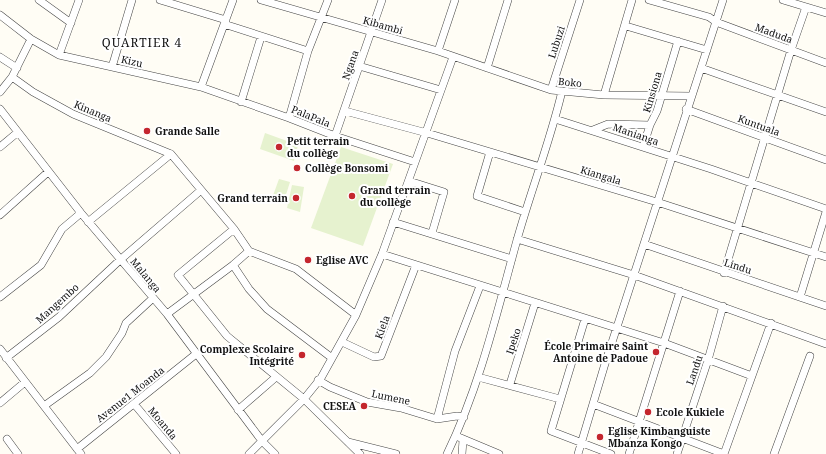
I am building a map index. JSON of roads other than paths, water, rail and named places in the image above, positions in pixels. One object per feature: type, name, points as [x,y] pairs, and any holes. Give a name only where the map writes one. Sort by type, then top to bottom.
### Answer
[{"type":"street","points":[[39,0],[71,23]]},
{"type":"street","points":[[59,55],[79,0]]},
{"type":"street","points":[[112,67],[132,0]]},
{"type":"street","points":[[160,0],[308,51]]},
{"type":"street","points":[[201,87],[233,0]]},
{"type":"street","points":[[261,0],[323,17]]},
{"type":"street","points":[[289,118],[308,51],[323,17],[328,0]]},
{"type":"street","name":"Ngana","points":[[335,136],[372,33],[382,0]]},
{"type":"street","points":[[438,51],[455,0]]},
{"type":"street","points":[[487,68],[508,0]]},
{"type":"street","name":"Lubuzi","points":[[551,90],[580,0]]},
{"type":"street","points":[[604,95],[626,26],[632,0]]},
{"type":"street","name":"Maduda","points":[[648,0],[709,17],[716,22],[826,63]]},
{"type":"street","points":[[578,454],[616,329],[723,0]]},
{"type":"street","points":[[783,0],[826,13]]},
{"type":"street","points":[[724,273],[791,50],[806,7]]},
{"type":"street","name":"Kizu","points":[[0,15],[31,39],[59,55],[201,87]]},
{"type":"street","name":"Kibambi","points":[[323,17],[372,33],[438,51],[453,57]]},
{"type":"street","points":[[626,26],[706,50]]},
{"type":"street","points":[[241,102],[261,36]]},
{"type":"street","points":[[0,92],[12,77],[31,39]]},
{"type":"street","name":"Kinsiona","points":[[643,147],[650,125],[658,111],[661,95],[678,41]]},
{"type":"street","points":[[0,57],[17,68]]},
{"type":"street","points":[[249,454],[304,399],[321,378],[356,315],[382,254],[427,133],[453,57]]},
{"type":"street","name":"Boko","points":[[453,57],[551,90],[604,95],[691,96]]},
{"type":"street","points":[[360,66],[441,90]]},
{"type":"street","points":[[701,68],[826,112]]},
{"type":"street","name":"Kinanga","points":[[12,77],[33,92],[73,114],[171,154],[200,191],[234,229],[249,251]]},
{"type":"street","name":"PalaPala","points":[[201,87],[335,136],[415,162]]},
{"type":"street","points":[[447,454],[464,418],[478,377],[503,293],[517,239],[555,119],[562,91]]},
{"type":"street","name":"Malanga","points":[[0,109],[88,222],[167,314],[238,410],[262,441],[275,454]]},
{"type":"street","name":"Kuntuala","points":[[686,110],[826,160]]},
{"type":"street","points":[[345,111],[427,133],[539,167]]},
{"type":"street","name":"Manianga","points":[[555,119],[752,182],[826,208]]},
{"type":"street","name":"Manianga","points":[[593,130],[608,124],[650,125]]},
{"type":"street","points":[[0,147],[18,132]]},
{"type":"street","points":[[490,152],[477,196],[525,212]]},
{"type":"street","points":[[88,222],[171,154]]},
{"type":"street","name":"Kiangala","points":[[539,167],[657,202],[737,230],[826,258]]},
{"type":"street","points":[[0,215],[48,172]]},
{"type":"street","points":[[409,181],[444,192],[432,233]]},
{"type":"street","points":[[120,260],[200,191]]},
{"type":"street","points":[[800,297],[826,212]]},
{"type":"street","points":[[0,297],[41,265],[62,229],[81,213]]},
{"type":"street","points":[[393,222],[512,259]]},
{"type":"street","points":[[234,229],[178,274],[227,336],[304,399],[360,454]]},
{"type":"street","points":[[517,239],[634,275],[826,344]]},
{"type":"street","name":"Lindu","points":[[644,244],[724,273],[826,306]]},
{"type":"street","points":[[167,314],[233,265],[249,251],[296,269],[356,315]]},
{"type":"street","points":[[382,254],[664,343],[752,376]]},
{"type":"street","name":"Mangembo","points":[[6,358],[59,317],[120,260]]},
{"type":"street","points":[[233,265],[249,289],[267,309],[332,358]]},
{"type":"street","name":"Kiela","points":[[342,342],[374,357],[381,356],[416,265]]},
{"type":"street","points":[[437,419],[455,351],[480,286]]},
{"type":"street","points":[[629,454],[680,291]]},
{"type":"street","points":[[44,406],[90,373],[106,357],[122,334],[126,323],[152,298]]},
{"type":"street","name":"Ipeko","points":[[510,384],[535,303]]},
{"type":"street","name":"Landu","points":[[677,454],[708,360],[723,306]]},
{"type":"street","points":[[585,319],[551,431],[612,454]]},
{"type":"street","points":[[593,404],[681,439],[724,454],[771,323]]},
{"type":"street","points":[[0,349],[79,451]]},
{"type":"street","name":"Avenue1 Moanda","points":[[79,451],[196,354]]},
{"type":"street","points":[[774,454],[810,356]]},
{"type":"street","points":[[238,410],[276,377]]},
{"type":"street","points":[[478,377],[510,384],[560,399]]},
{"type":"street","name":"Lumene","points":[[318,380],[335,389],[367,402],[401,408],[437,419],[457,416],[464,418]]},
{"type":"street","points":[[0,403],[25,382]]},
{"type":"street","name":"Moanda","points":[[135,405],[176,454]]},
{"type":"street","points":[[456,436],[499,454]]},
{"type":"street","points":[[6,439],[18,454]]},
{"type":"street","points":[[462,454],[463,440]]},
{"type":"street","points":[[348,442],[396,454]]},
{"type":"place","name":"Grande Salle","points":[[147,131]]},
{"type":"place","name":"Petit terrain du collège","points":[[279,147]]},
{"type":"place","name":"Collège Bonsomi","points":[[297,168]]},
{"type":"place","name":"Grand terrain du collège","points":[[352,196]]},
{"type":"place","name":"Grand terrain","points":[[296,198]]},
{"type":"place","name":"Eglise AVC","points":[[308,260]]},
{"type":"place","name":"École Primaire Saint Antoine de Padoue","points":[[656,352]]},
{"type":"place","name":"Complexe Scolaire Intégrité","points":[[302,355]]},
{"type":"place","name":"CESEA","points":[[364,406]]},
{"type":"place","name":"Ecole Kukiele","points":[[648,412]]},
{"type":"place","name":"Eglise Kimbanguiste Mbanza Kongo","points":[[600,437]]},
{"type":"district","name":"QUARTIER 4","points":[[142,42]]}]
